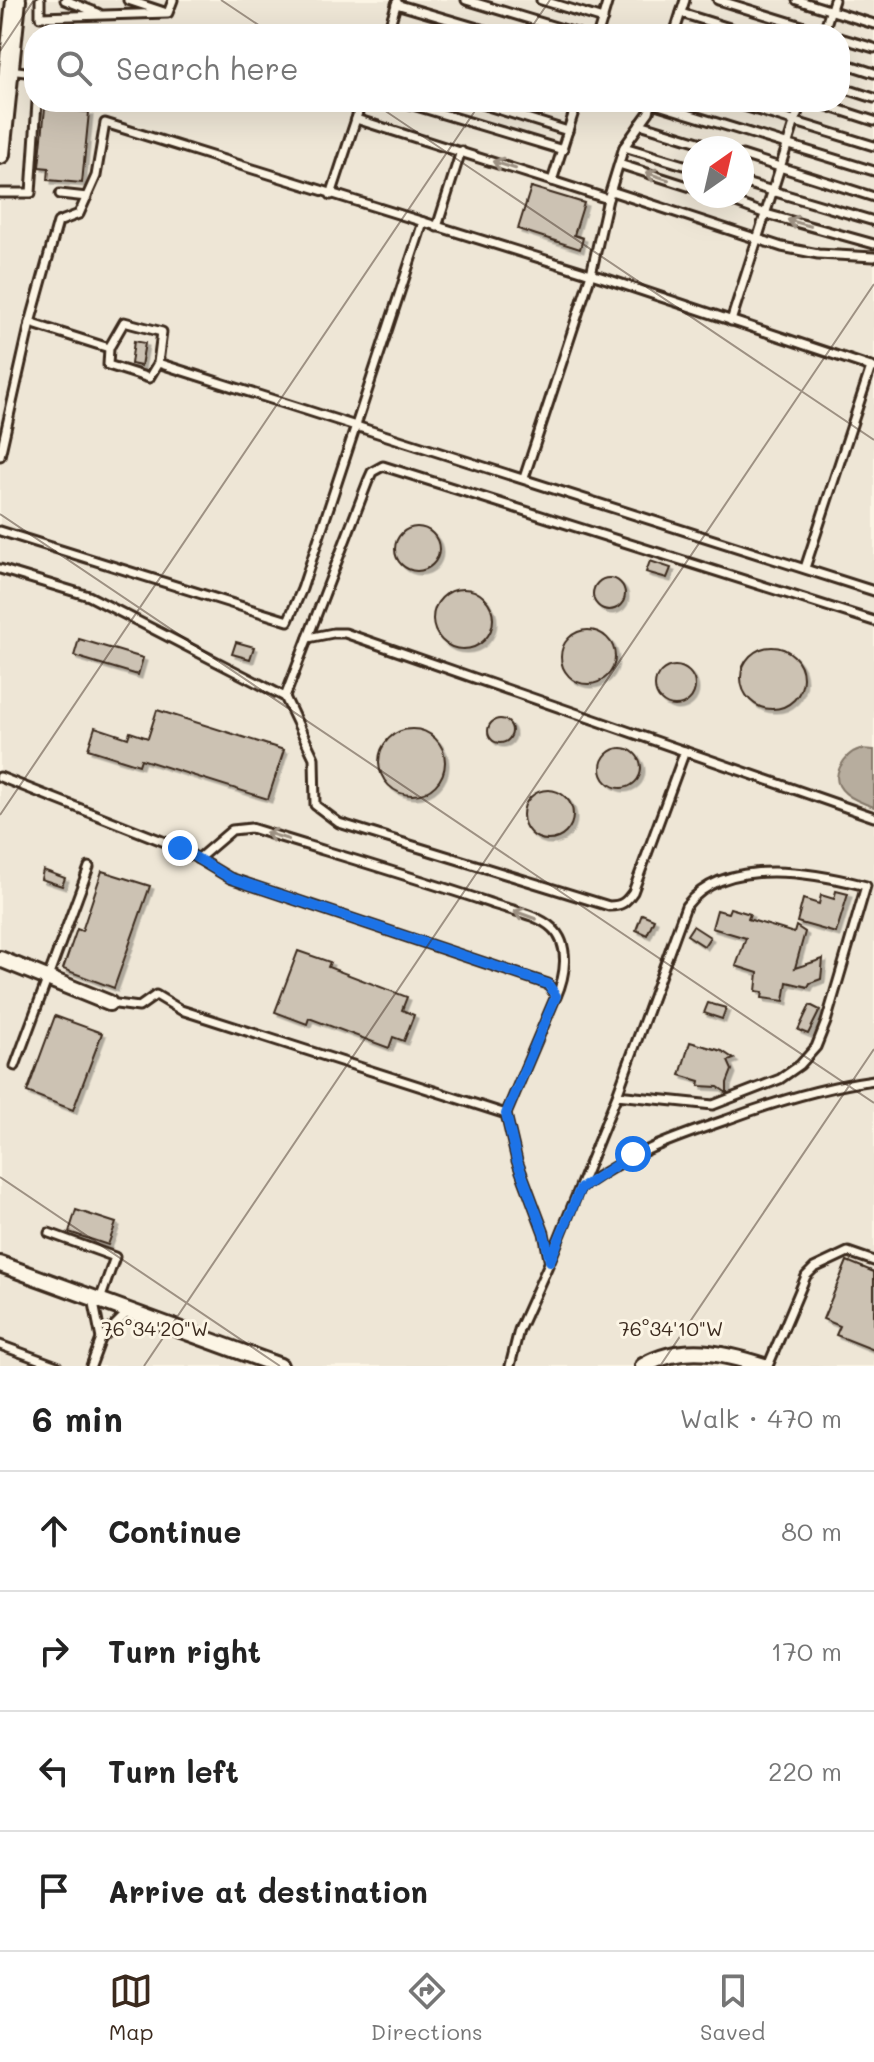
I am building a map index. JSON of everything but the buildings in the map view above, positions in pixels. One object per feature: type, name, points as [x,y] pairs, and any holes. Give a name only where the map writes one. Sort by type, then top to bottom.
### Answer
[{"type":"street","points":[[0,154],[16,0]]},
{"type":"street","points":[[0,959],[109,1003]]},
{"type":"street","points":[[0,1264],[278,1366]]},
{"type":"street","points":[[643,1366],[666,1356],[699,1352],[723,1354],[766,1366]]},
{"type":"lane","points":[[40,0],[40,17],[168,13]]},
{"type":"lane","points":[[65,0],[104,15]]},
{"type":"lane","points":[[128,0],[168,13]]},
{"type":"lane","points":[[168,13],[173,0]]},
{"type":"lane","points":[[466,0],[546,24]]},
{"type":"lane","points":[[541,0],[603,19]]},
{"type":"lane","points":[[601,24],[608,0]]},
{"type":"lane","points":[[677,24],[685,0]]},
{"type":"lane","points":[[718,0],[794,24]]},
{"type":"lane","points":[[797,0],[874,24]]},
{"type":"lane","points":[[827,24],[834,0]]},
{"type":"lane","points":[[390,24],[397,2],[466,24]]},
{"type":"lane","points":[[681,13],[717,24]]},
{"type":"lane","points":[[850,41],[874,48]]},
{"type":"lane","points":[[850,65],[874,73]]},
{"type":"lane","points":[[9,70],[24,72]]},
{"type":"lane","points":[[850,90],[874,98]]},
{"type":"lane","points":[[0,193],[31,193],[36,112]]},
{"type":"lane","points":[[331,195],[358,112]]},
{"type":"lane","points":[[436,112],[563,150]]},
{"type":"lane","points":[[507,112],[568,131]]},
{"type":"lane","points":[[552,181],[574,112]]},
{"type":"lane","points":[[524,478],[591,274],[624,147],[647,112]]},
{"type":"lane","points":[[684,112],[874,171]]},
{"type":"lane","points":[[763,112],[874,146]]},
{"type":"lane","points":[[731,321],[798,112]]},
{"type":"lane","points":[[846,112],[874,121]]},
{"type":"lane","points":[[356,119],[552,181],[610,195],[782,247],[818,254],[874,257]]},
{"type":"lane","points":[[0,456],[30,323],[58,222],[79,214],[96,176],[105,123],[591,274],[872,368],[805,568]]},
{"type":"lane","points":[[640,124],[682,137]]},
{"type":"lane","points":[[624,147],[682,164]]},
{"type":"lane","points":[[437,227],[461,151]]},
{"type":"lane","points":[[754,159],[874,197]]},
{"type":"lane","points":[[619,164],[682,184]]},
{"type":"lane","points":[[754,185],[874,221]]},
{"type":"lane","points":[[60,194],[87,197]]},
{"type":"lane","points":[[750,208],[874,244]]},
{"type":"lane","points":[[0,531],[288,621],[302,589],[423,222]]},
{"type":"lane","points":[[124,322],[162,332],[158,363],[149,378],[108,365],[109,348],[124,322]]},
{"type":"lane","points":[[30,323],[109,348]]},
{"type":"lane","points":[[158,363],[874,591]]},
{"type":"lane","points":[[285,697],[368,481],[372,472],[383,466],[874,621]]},
{"type":"lane","points":[[0,569],[89,596],[285,697],[314,758],[315,805],[339,823],[609,906],[620,906],[633,892],[685,751]]},
{"type":"lane","points":[[308,638],[345,633],[874,817]]},
{"type":"lane","points":[[0,777],[180,848],[230,878],[548,984],[555,999]]},
{"type":"lane","points":[[198,859],[232,830],[251,828],[445,888],[534,918],[553,929],[564,950],[563,982],[506,1114],[517,1161],[544,1233],[550,1261]]},
{"type":"lane","points":[[15,1066],[89,867]]},
{"type":"lane","points":[[510,1366],[519,1330],[580,1189],[686,906],[695,894],[713,881],[734,876],[774,872],[810,874],[866,886],[826,1022],[816,1047],[800,1065],[780,1079],[713,1105],[617,1095]]},
{"type":"lane","points":[[109,1003],[139,1007],[156,995],[181,1010],[506,1114]]},
{"type":"lane","points":[[580,1189],[633,1154],[665,1141],[784,1100],[874,1080]]},
{"type":"lane","points":[[49,1233],[115,1257],[97,1299],[101,1339]]},
{"type":"lane","points":[[766,1366],[806,1276],[814,1268],[848,1252],[874,1261]]},
{"type":"lane","points":[[91,1366],[101,1339],[129,1311]]},
{"type":"lane","points":[[0,1345],[57,1366]]},
{"type":"shaded area","points":[[0,0],[874,0],[874,1366],[0,1366]]},
{"type":"shaded area","points":[[860,749],[874,750],[874,807],[846,793],[838,782],[837,775],[844,761]]},
{"type":"route","points":[[180,848],[230,878],[548,984],[556,996],[506,1114],[517,1161],[544,1233],[550,1261],[580,1189],[633,1154]]}]
